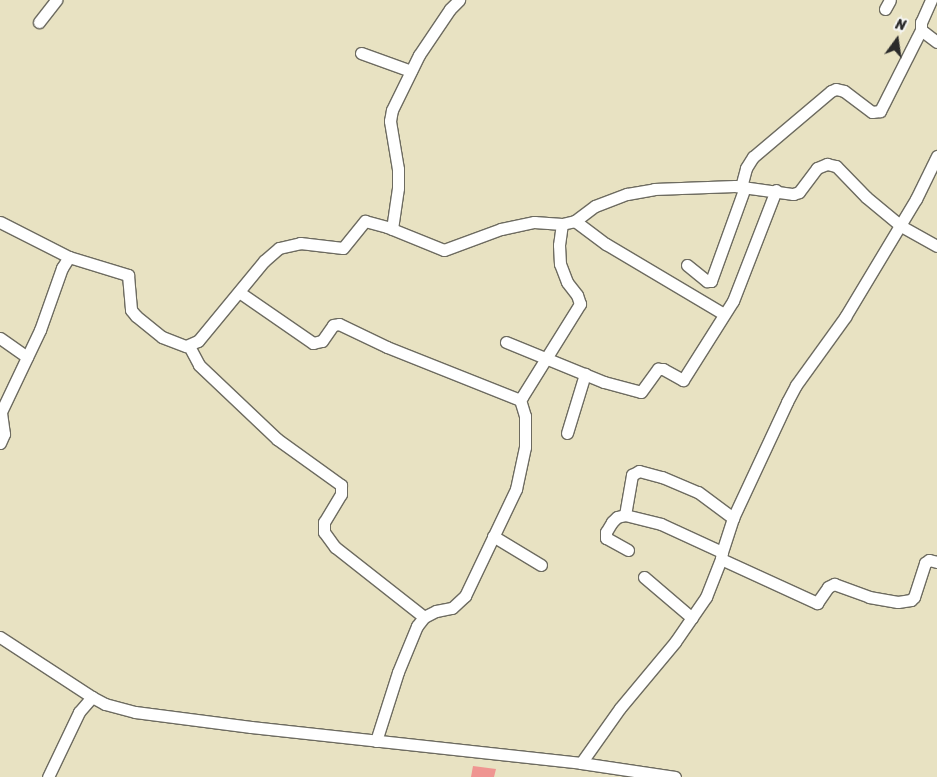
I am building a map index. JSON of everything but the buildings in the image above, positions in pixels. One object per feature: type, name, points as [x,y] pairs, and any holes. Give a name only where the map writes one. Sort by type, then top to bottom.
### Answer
[{"type":"street","points":[[38,22],[56,0]]},
{"type":"street","points":[[392,229],[398,169],[390,121],[392,110],[411,71],[450,9],[459,0]]},
{"type":"street","points":[[687,265],[706,281],[711,281],[743,187],[746,168],[753,157],[831,91],[840,90],[872,112],[880,111],[921,30],[921,22],[931,0]]},
{"type":"street","points":[[921,30],[937,42]]},
{"type":"street","points":[[361,53],[411,71]]},
{"type":"street","points":[[581,763],[620,708],[692,618],[706,596],[722,555],[733,518],[796,385],[845,318],[901,226],[937,156]]},
{"type":"street","points":[[0,222],[69,257],[128,275],[131,310],[136,316],[162,337],[181,345],[189,346],[198,341],[264,260],[279,248],[300,243],[343,248],[365,221],[392,229],[444,250],[501,229],[534,222],[562,224],[575,221],[595,206],[626,194],[682,187],[743,187],[776,190],[793,194],[799,192],[817,168],[831,164],[836,166],[866,197],[901,226],[937,246]]},
{"type":"street","points":[[506,342],[604,382],[641,392],[658,369],[663,369],[683,380],[732,301],[776,190]]},
{"type":"street","points":[[575,221],[606,244],[724,314]]},
{"type":"street","points":[[376,741],[398,672],[417,626],[424,617],[436,611],[452,608],[465,596],[516,489],[524,447],[525,416],[520,400],[580,304],[577,295],[567,282],[560,264],[559,245],[562,224]]},
{"type":"street","points":[[0,443],[4,434],[1,412],[40,330],[62,268],[69,257]]},
{"type":"street","points":[[238,292],[313,343],[322,340],[333,325],[339,324],[387,347],[520,400]]},
{"type":"street","points":[[0,338],[26,357]]},
{"type":"street","points":[[189,346],[199,365],[277,439],[341,485],[341,494],[324,522],[324,532],[335,547],[424,617]]},
{"type":"street","points":[[567,433],[585,374]]},
{"type":"street","points":[[625,515],[632,475],[639,471],[662,477],[698,492],[733,518]]},
{"type":"street","points":[[628,550],[606,538],[606,532],[612,522],[617,517],[625,515],[661,524],[817,603],[828,587],[834,584],[869,597],[898,602],[910,600],[914,597],[925,563],[929,560],[937,562]]},
{"type":"street","points":[[494,536],[541,565]]},
{"type":"street","points":[[644,577],[692,618]]},
{"type":"street","points":[[0,637],[92,697],[119,708],[153,715],[581,763],[675,777]]},
{"type":"street","points":[[48,777],[79,712],[92,697]]}]
